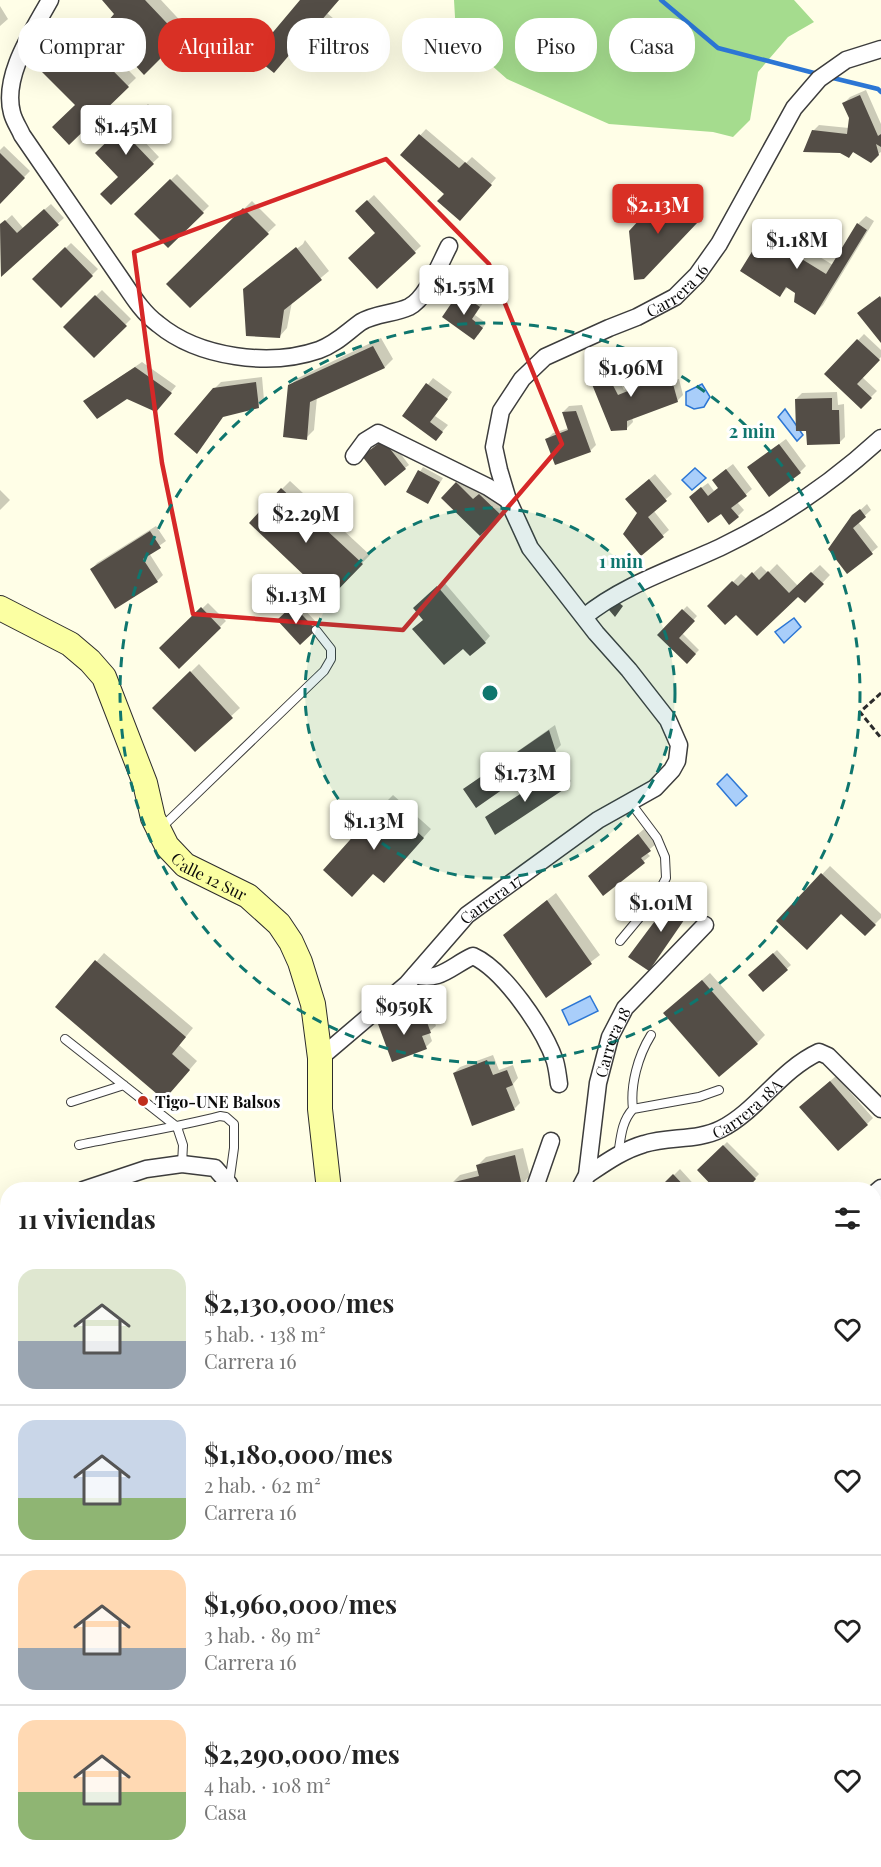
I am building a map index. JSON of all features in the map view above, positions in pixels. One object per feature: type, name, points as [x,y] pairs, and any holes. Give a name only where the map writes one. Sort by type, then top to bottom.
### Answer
[{"type":"main road","name":"Calle 12 Sur","points":[[0,608],[70,644],[90,661],[104,677],[145,783],[153,818],[167,846],[185,865],[249,896],[279,924],[300,962],[313,1004],[320,1058],[320,1109],[328,1182]]},
{"type":"street","points":[[50,0],[20,57],[10,94],[12,113],[22,135],[139,306],[158,325],[182,339],[236,357],[263,359],[291,357],[320,349],[340,339],[363,321],[410,306],[423,295],[449,246]]},
{"type":"street","name":"Carrera 16","points":[[508,500],[494,447],[501,411],[522,379],[545,357],[638,317],[675,297],[697,275],[719,244],[794,108],[819,79],[846,60],[881,49]]},
{"type":"street","points":[[354,456],[366,441],[378,432],[488,487],[508,500],[530,548],[584,617],[595,608],[650,578],[724,545],[802,502],[838,476],[881,438]]},
{"type":"street","name":"Carrera 17","points":[[320,1058],[415,975],[467,915],[598,820],[655,788],[672,770],[677,761],[679,745],[668,720],[584,617]]},
{"type":"street","name":"Carrera 18","points":[[583,1182],[598,1083],[610,1037],[625,1008],[705,925]]},
{"type":"street","points":[[415,975],[427,979],[440,976],[457,963],[473,956],[482,961],[511,988],[536,1023],[555,1061],[559,1084]]},
{"type":"street","name":"Carrera 18A","points":[[583,1182],[618,1155],[644,1144],[700,1136],[722,1129],[789,1071],[819,1052],[828,1056],[881,1109]]},
{"type":"street","points":[[537,1182],[551,1141]]},
{"type":"street","points":[[106,1182],[146,1168],[182,1164],[215,1168],[225,1182]]},
{"type":"lane","points":[[159,830],[324,671],[331,659],[331,649],[316,630]]},
{"type":"lane","points":[[620,941],[655,899],[666,878],[665,857],[657,838],[630,802]]},
{"type":"lane","points":[[633,1109],[631,1093],[645,1045],[651,1035]]},
{"type":"lane","points":[[65,1039],[177,1127],[183,1145],[182,1164]]},
{"type":"lane","points":[[71,1102],[124,1085]]},
{"type":"lane","points":[[618,1155],[623,1125],[626,1116],[633,1109],[699,1097],[719,1090]]},
{"type":"lane","points":[[80,1145],[177,1127],[220,1116],[231,1120],[234,1124],[230,1182]]},
{"type":"path","points":[[881,693],[860,712],[881,738]]},
{"type":"highlighted area","points":[[386,159],[489,264],[562,444],[403,630],[193,614],[162,463],[134,252]]},
{"type":"green space","points":[[454,0],[794,0],[814,22],[788,37],[758,72],[750,120],[733,137],[713,132],[609,124],[507,79],[499,72],[503,72],[503,18],[455,18]]},
{"type":"water","points":[[702,384],[710,397],[704,407],[694,409],[686,405],[686,392]]},
{"type":"water","points":[[785,409],[803,435],[797,441],[778,417]]},
{"type":"water","points":[[695,468],[706,478],[692,490],[682,480]]},
{"type":"water","points":[[794,618],[801,627],[784,643],[775,632]]},
{"type":"water","points":[[727,774],[747,796],[736,806],[717,784]]},
{"type":"water","points":[[590,996],[598,1011],[569,1025],[562,1010]]},
{"type":"building","points":[[102,0],[145,0],[162,18],[158,18],[158,61],[144,75],[141,72],[146,72],[146,18],[111,18],[114,14]]},
{"type":"building","points":[[300,0],[339,0],[323,18],[287,18],[287,58],[275,72],[275,30]]},
{"type":"building","points":[[42,72],[114,72],[129,87],[69,145],[52,127],[75,105]]},
{"type":"building","points":[[860,95],[878,136],[881,134],[881,147],[876,144],[879,155],[871,163],[853,152],[849,158],[840,153],[803,152],[812,130],[847,134],[849,118],[842,103]]},
{"type":"building","points":[[141,109],[156,125],[135,144],[154,164],[111,205],[100,194],[118,177],[95,153]]},
{"type":"building","points":[[419,134],[459,168],[465,162],[492,185],[460,221],[437,201],[444,194],[400,155]]},
{"type":"building","points":[[0,153],[25,178],[0,204]]},
{"type":"building","points":[[170,179],[204,213],[168,248],[134,214]]},
{"type":"building","points":[[665,192],[698,222],[644,279],[634,280],[629,231]]},
{"type":"building","points":[[367,200],[416,253],[377,289],[348,258],[375,233],[355,211]]},
{"type":"building","points":[[243,208],[269,234],[190,308],[166,284]]},
{"type":"building","points":[[44,209],[59,225],[1,277],[0,224],[5,220],[17,233]]},
{"type":"building","points":[[857,223],[867,230],[815,315],[794,302],[795,293],[786,287],[780,297],[740,271],[766,229],[779,238],[779,245],[826,274]]},
{"type":"building","points":[[65,247],[93,276],[61,308],[32,279]]},
{"type":"building","points":[[296,247],[322,280],[284,310],[280,338],[246,336],[243,289]]},
{"type":"building","points":[[459,292],[480,307],[472,319],[483,328],[474,340],[442,317]]},
{"type":"building","points":[[95,295],[127,326],[94,358],[63,327]]},
{"type":"building","points":[[880,296],[881,298],[881,343],[857,313]]},
{"type":"building","points":[[857,339],[880,360],[857,384],[872,398],[861,409],[824,374]]},
{"type":"building","points":[[373,346],[385,368],[310,402],[307,440],[283,437],[288,385]]},
{"type":"building","points":[[135,367],[172,393],[156,412],[127,399],[97,419],[83,401]]},
{"type":"building","points":[[604,368],[618,395],[645,384],[641,372],[654,368],[663,386],[673,384],[678,402],[627,421],[627,430],[611,431],[587,372]]},
{"type":"building","points":[[256,382],[259,408],[223,417],[197,454],[174,434],[213,388]]},
{"type":"building","points":[[426,383],[448,399],[430,422],[443,432],[436,441],[402,416]]},
{"type":"building","points":[[832,398],[832,410],[839,410],[840,444],[807,445],[806,431],[796,431],[795,399]]},
{"type":"building","points":[[576,411],[591,452],[555,465],[545,439],[568,430],[562,412]]},
{"type":"building","points":[[383,440],[406,469],[385,486],[362,456]]},
{"type":"building","points":[[779,444],[801,473],[769,497],[747,467]]},
{"type":"building","points":[[726,469],[747,496],[731,508],[739,517],[729,525],[721,514],[708,523],[689,497],[701,487],[708,496],[718,488],[712,480]]},
{"type":"building","points":[[418,470],[440,482],[428,504],[406,492]]},
{"type":"building","points":[[649,479],[667,501],[648,517],[664,537],[641,556],[623,534],[637,513],[625,499]]},
{"type":"building","points":[[456,482],[473,499],[479,494],[501,515],[480,536],[441,498]]},
{"type":"building","points":[[281,488],[363,564],[329,599],[249,523]]},
{"type":"building","points":[[860,509],[866,517],[853,528],[873,554],[847,574],[828,549],[852,515]]},
{"type":"building","points":[[150,531],[161,548],[143,559],[158,582],[115,609],[90,569]]},
{"type":"building","points":[[768,571],[789,593],[811,572],[824,584],[805,603],[798,597],[757,636],[736,615],[725,625],[707,606],[732,581],[738,586],[752,572],[759,580]]},
{"type":"building","points":[[437,586],[486,643],[470,656],[463,649],[444,665],[412,629],[423,620],[413,608]]},
{"type":"building","points":[[618,602],[623,606],[615,617],[609,610]]},
{"type":"building","points":[[293,605],[316,630],[300,645],[277,620]]},
{"type":"building","points":[[201,607],[221,628],[179,669],[159,648]]},
{"type":"building","points":[[682,609],[695,621],[679,638],[696,654],[687,664],[657,635]]},
{"type":"building","points":[[190,671],[233,718],[195,752],[152,708]]},
{"type":"building","points":[[549,730],[556,752],[476,808],[463,789]]},
{"type":"building","points":[[556,771],[566,788],[495,835],[485,817]]},
{"type":"building","points":[[384,802],[424,838],[384,883],[373,874],[352,897],[323,870]]},
{"type":"building","points":[[638,834],[651,851],[641,858],[645,863],[603,896],[588,876]]},
{"type":"building","points":[[821,873],[876,925],[865,936],[841,914],[807,950],[776,921]]},
{"type":"building","points":[[675,894],[693,907],[649,971],[628,957]]},
{"type":"building","points":[[547,900],[592,964],[546,998],[503,935]]},
{"type":"building","points":[[773,953],[788,970],[763,992],[748,975]]},
{"type":"building","points":[[95,960],[186,1037],[172,1054],[190,1070],[164,1100],[55,1007]]},
{"type":"building","points":[[702,980],[758,1044],[719,1077],[663,1013]]},
{"type":"building","points":[[412,1011],[416,1020],[425,1017],[431,1033],[422,1036],[427,1049],[392,1062],[378,1024]]},
{"type":"building","points":[[487,1060],[493,1075],[507,1070],[513,1085],[506,1088],[515,1110],[472,1126],[453,1073]]},
{"type":"building","points":[[830,1081],[868,1125],[838,1151],[799,1107]]},
{"type":"building","points":[[723,1145],[756,1179],[753,1182],[708,1182],[697,1170]]},
{"type":"building","points":[[515,1155],[521,1182],[454,1182],[479,1176],[476,1165]]},
{"type":"building","points":[[673,1174],[680,1182],[665,1182]]},
{"type":"waterway","points":[[661,0],[718,48],[818,74]]},
{"type":"waterway","points":[[829,77],[878,89],[881,92]]},
{"type":"place","name":"Tigo-UNE Balsos","points":[[143,1101]]}]
